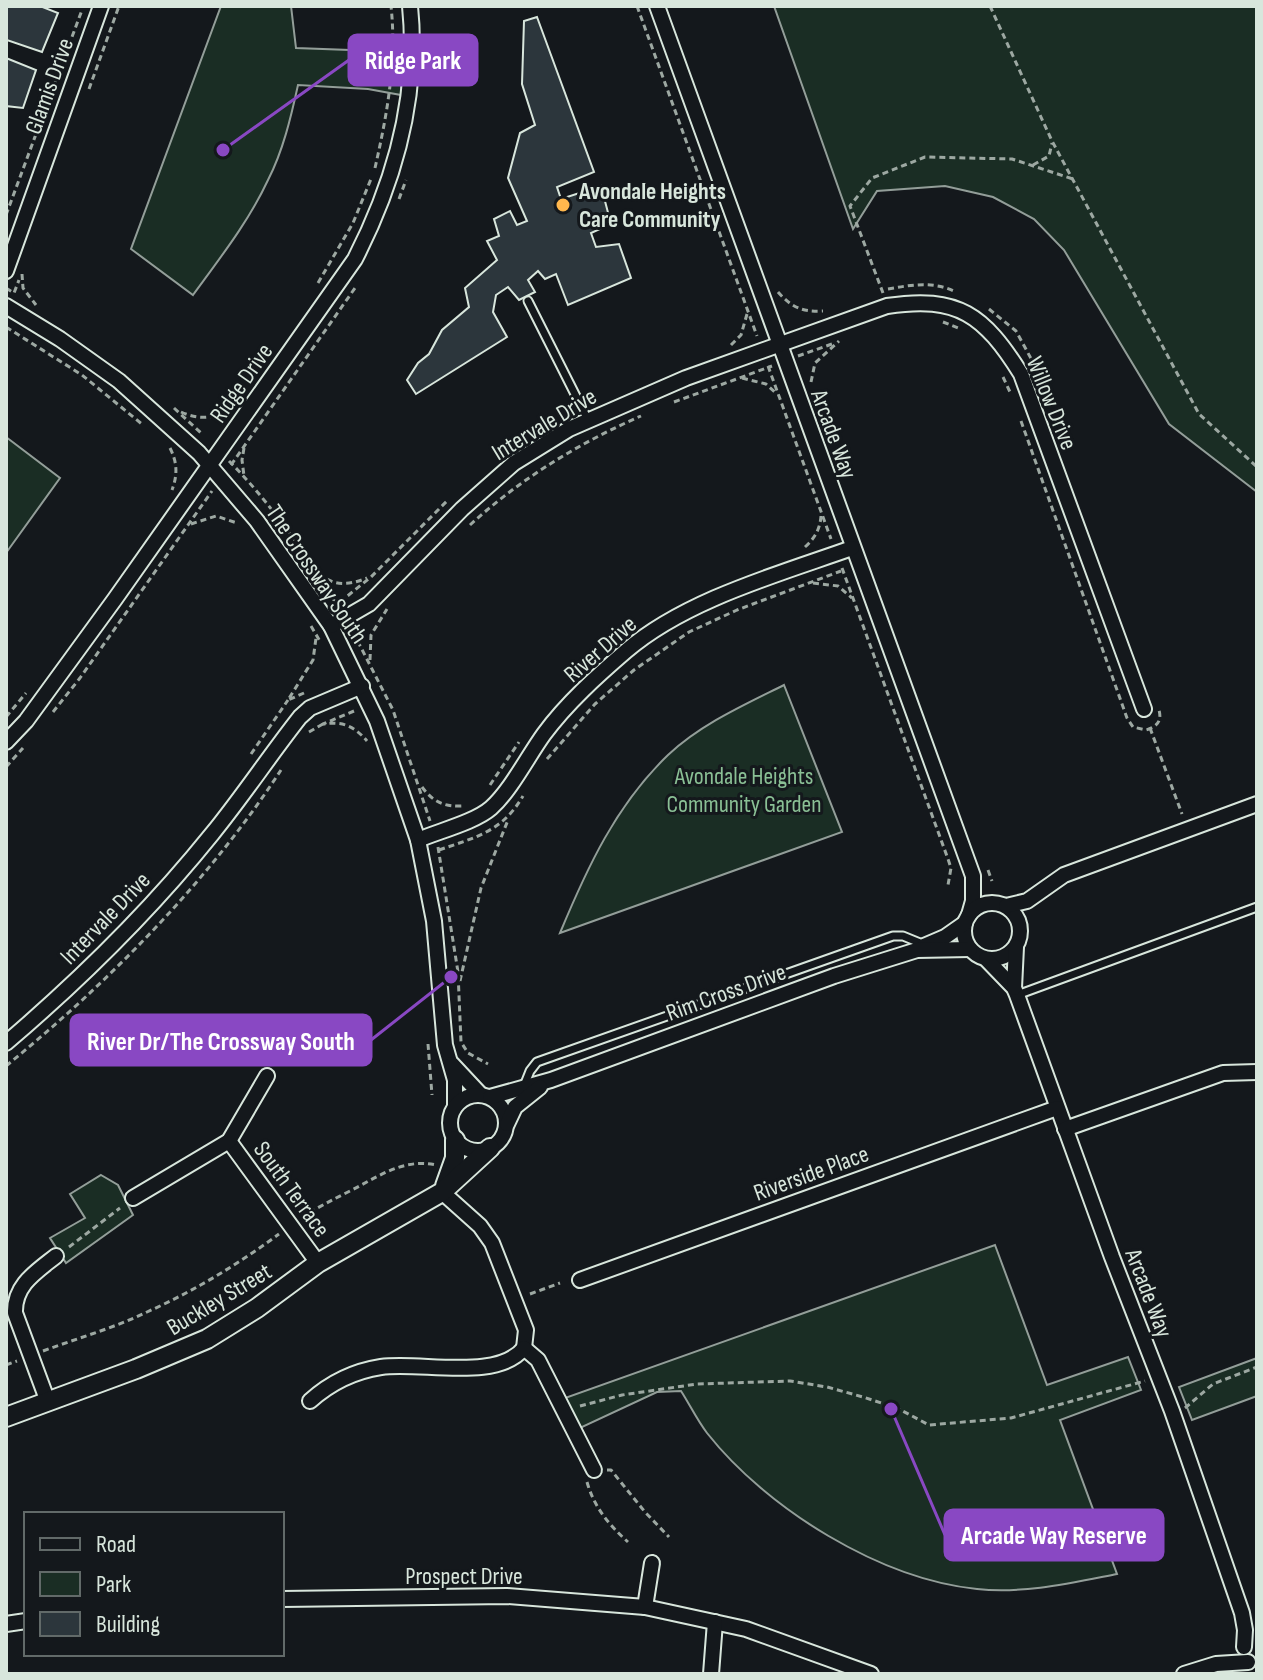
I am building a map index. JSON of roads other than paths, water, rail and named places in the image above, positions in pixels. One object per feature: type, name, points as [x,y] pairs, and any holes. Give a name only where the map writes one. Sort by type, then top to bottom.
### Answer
[{"type":"street","name":"Glamis Drive","points":[[6,271],[101,6]]},
{"type":"street","name":"Ridge Drive","points":[[6,742],[53,684],[355,259],[397,156],[411,66],[410,6]]},
{"type":"street","name":"Arcade Way","points":[[657,6],[973,876],[973,901],[967,919]]},
{"type":"street","name":"Willow Drive","points":[[778,344],[887,306],[909,303],[946,304],[990,329],[1021,374],[1144,709]]},
{"type":"street","name":"The Crossway South","points":[[6,306],[119,381],[199,453],[257,521],[331,626],[358,679],[363,708],[390,756],[418,840],[434,921],[445,1045],[455,1080],[455,1106]]},
{"type":"street","name":"Intervale Drive","points":[[331,626],[369,604],[462,509],[514,463],[588,420],[686,378],[778,344]]},
{"type":"street","name":"River Drive","points":[[418,840],[476,817],[493,806],[547,730],[589,684],[629,649],[663,625],[707,604],[852,548]]},
{"type":"street","name":"Intervale Drive","points":[[6,1043],[107,952],[160,896],[250,786],[300,717],[310,708],[347,693],[358,679]]},
{"type":"street","points":[[1038,894],[1016,947],[1003,958],[986,959],[970,949],[964,932],[967,919],[981,905],[1021,903],[1064,875],[1257,804]]},
{"type":"street","name":"Arcade Way","points":[[973,876],[1001,904]]},
{"type":"street","points":[[1001,904],[1017,916],[1021,932]]},
{"type":"street","name":"Rim Cross Drive","points":[[485,1096],[551,1080],[834,976],[922,948],[945,937],[967,919]]},
{"type":"street","name":"Arcade Way","points":[[1016,947],[1016,992],[1172,1411],[1242,1613],[1252,1654]]},
{"type":"street","name":"Rim Cross Drive","points":[[922,948],[970,949]]},
{"type":"street","name":"Arcade Way","points":[[986,959],[1016,992]]},
{"type":"street","points":[[448,1060],[503,1109],[506,1126],[503,1135],[490,1148],[471,1150],[455,1140]]},
{"type":"street","points":[[1065,1129],[1223,1073],[1257,1072]]},
{"type":"street","name":"South Terrace","points":[[133,1198],[229,1141],[267,1076]]},
{"type":"street","name":"Rim Cross Drive","points":[[506,1126],[515,1107],[551,1080]]},
{"type":"street","points":[[310,1401],[341,1379],[367,1370],[398,1366],[473,1368],[522,1352],[526,1330],[492,1243],[480,1226],[442,1192],[453,1165],[455,1140],[449,1123],[455,1106],[466,1097],[485,1096]]},
{"type":"street","name":"Riverside Place","points":[[580,1280],[1057,1108]]},
{"type":"street","name":"South Terrace","points":[[229,1141],[318,1263]]},
{"type":"street","name":"Buckley Street","points":[[6,1417],[207,1339],[257,1308],[318,1263],[442,1192],[490,1148]]},
{"type":"street","points":[[48,1402],[32,1355],[10,1312],[19,1289],[56,1256]]},
{"type":"street","points":[[524,1348],[538,1360],[594,1470]]},
{"type":"street","points":[[645,1607],[652,1563]]},
{"type":"street","name":"Prospect Drive","points":[[284,1599],[507,1596],[645,1607],[746,1629],[871,1674]]},
{"type":"street","points":[[711,1674],[715,1622]]},
{"type":"street","points":[[1184,1674],[1252,1654]]},
{"type":"lane","points":[[528,301],[588,420]]},
{"type":"lane","points":[[1016,992],[1257,907]]},
{"type":"lane","points":[[523,1088],[537,1062],[825,959],[893,936],[903,936],[922,948]]},
{"type":"place","name":"Ridge Park","points":[[223,150]]},
{"type":"place","name":"Avondale Heights Care Community","points":[[563,205]]},
{"type":"place","name":"River Dr/The Crossway South","points":[[451,977]]},
{"type":"place","name":"Arcade Way Reserve","points":[[891,1409]]},
{"type":"park label","name":"Avondale Heights Community Garden","points":[[744,790]]}]
